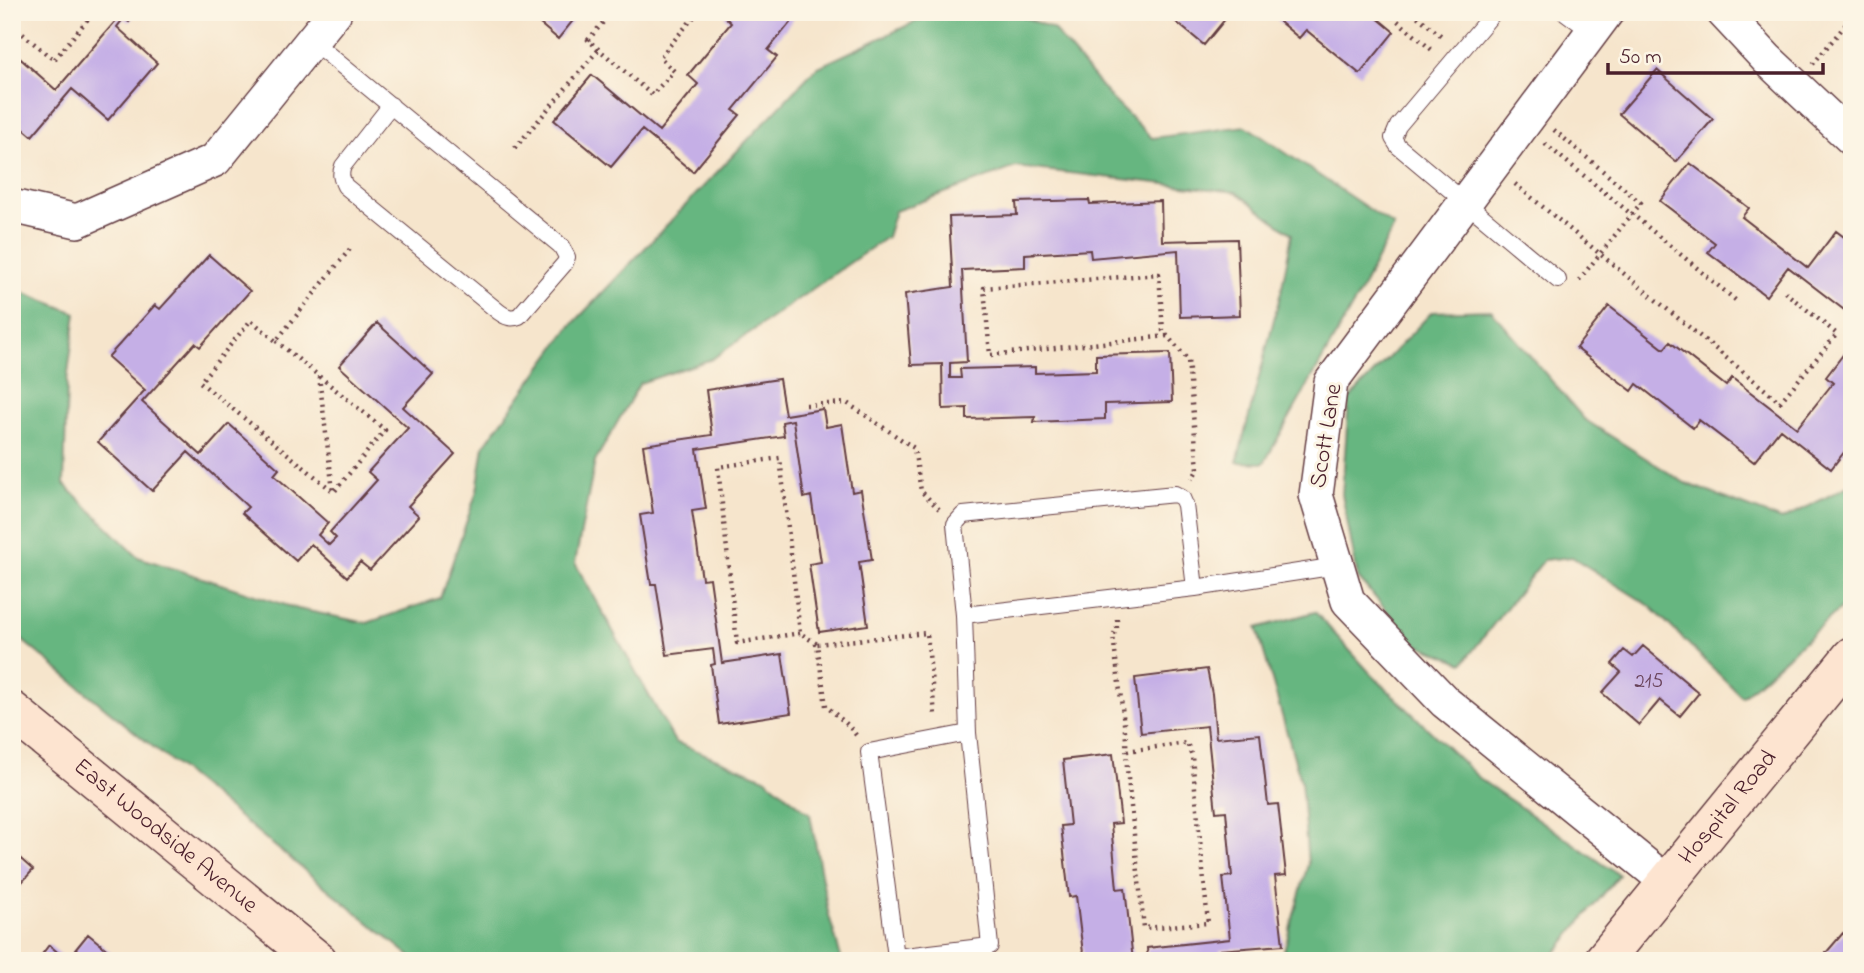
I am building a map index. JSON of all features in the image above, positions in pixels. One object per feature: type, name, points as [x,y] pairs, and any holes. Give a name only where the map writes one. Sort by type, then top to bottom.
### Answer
[{"type":"street","points":[[12,206],[77,220],[215,160],[335,12]]},
{"type":"street","points":[[1723,12],[1767,60],[1848,127]]},
{"type":"street","name":"Scott Lane","points":[[1599,22],[1331,382],[1316,495],[1348,601],[1445,702],[1667,882]]},
{"type":"street","name":"Hospital Road","points":[[1604,961],[1852,656]]},
{"type":"street","name":"East Woodside Avenue","points":[[12,711],[318,961]]},
{"type":"lane","points":[[1494,12],[1398,126],[1393,138],[1398,146],[1558,281]]},
{"type":"lane","points":[[1565,12],[1599,22]]},
{"type":"lane","points":[[312,41],[391,105],[561,246],[567,257],[565,263],[519,316],[506,317],[499,312],[345,186],[341,178],[343,166],[391,105]]},
{"type":"lane","points":[[968,733],[869,752],[896,957],[990,946],[968,733],[964,615],[955,524],[963,515],[1175,494],[1185,505],[1195,588]]},
{"type":"lane","points":[[964,615],[1195,588],[1337,566]]},
{"type":"path","points":[[12,25],[54,60],[87,20],[79,12]]},
{"type":"path","points":[[612,12],[588,40],[652,95],[674,71],[660,57],[698,12]]},
{"type":"path","points":[[1387,12],[1435,52],[1446,40],[1412,12]]},
{"type":"path","points":[[1808,70],[1852,17]]},
{"type":"path","points":[[515,148],[599,49]]},
{"type":"path","points":[[1550,126],[1641,203],[1578,281]]},
{"type":"path","points":[[1540,139],[1739,303]]},
{"type":"path","points":[[1492,166],[1780,402],[1836,334],[1782,289]]},
{"type":"path","points":[[276,341],[350,249]]},
{"type":"path","points":[[1167,336],[990,355],[984,288],[1159,274],[1163,331],[1188,360],[1198,469],[1181,498]]},
{"type":"path","points":[[251,320],[385,430],[334,492],[200,382],[251,320]]},
{"type":"path","points":[[318,376],[334,492]]},
{"type":"path","points":[[806,405],[848,403],[914,448],[921,491],[955,524]]},
{"type":"path","points":[[800,633],[780,458],[718,467],[737,643],[800,633],[817,644],[927,633],[935,715]]},
{"type":"path","points":[[1117,597],[1117,628],[1113,636],[1144,928],[1208,923],[1192,757],[1187,743],[1126,751]]},
{"type":"path","points":[[817,644],[826,706],[848,725],[869,752]]},
{"type":"green space","points":[[940,12],[1012,12],[1053,29],[1109,96],[1152,138],[1246,126],[1394,226],[1357,298],[1264,463],[1237,462],[1281,292],[1292,234],[1236,192],[1016,167],[895,211],[887,237],[712,359],[640,383],[595,461],[575,563],[675,742],[765,778],[810,814],[828,912],[842,961],[416,961],[12,632],[12,288],[76,313],[67,381],[64,484],[138,557],[298,609],[367,623],[440,598],[477,491],[484,446],[570,327],[816,68]]},
{"type":"green space","points":[[1491,310],[1584,419],[1685,483],[1782,520],[1852,484],[1852,598],[1742,697],[1650,606],[1572,557],[1544,560],[1463,663],[1416,644],[1358,578],[1342,494],[1349,399],[1432,312]]},
{"type":"green space","points":[[1315,612],[1371,674],[1481,780],[1619,875],[1549,961],[1281,961],[1308,864],[1301,782],[1257,628]]},
{"type":"building","points":[[116,12],[137,12],[129,22],[124,18],[117,27],[157,63],[108,120],[72,89],[32,136],[12,119],[12,40],[19,46],[14,53],[56,90],[120,16]]},
{"type":"building","points":[[526,12],[580,12],[558,39]]},
{"type":"building","points":[[729,12],[799,12],[768,50],[777,57],[733,110],[740,115],[693,172],[642,130],[611,167],[554,120],[592,75],[659,131],[698,84],[688,75],[731,23],[725,17]]},
{"type":"building","points":[[1164,12],[1231,12],[1204,45]]},
{"type":"building","points":[[1268,12],[1370,12],[1394,32],[1360,74],[1306,30],[1299,38]]},
{"type":"building","points":[[1657,70],[1713,119],[1676,162],[1619,114]]},
{"type":"building","points":[[1690,163],[1749,208],[1742,217],[1808,268],[1836,231],[1852,243],[1852,316],[1788,267],[1766,296],[1708,252],[1715,243],[1660,201]]},
{"type":"building","points":[[1089,200],[1090,204],[1161,201],[1162,241],[1237,239],[1240,315],[1180,317],[1178,250],[1091,258],[1090,250],[1025,254],[1025,267],[962,270],[967,362],[950,363],[950,378],[961,378],[960,369],[1035,367],[1035,373],[1096,371],[1096,355],[1170,353],[1172,402],[1105,404],[1105,419],[1034,422],[1035,417],[967,419],[967,408],[943,409],[942,364],[911,365],[905,294],[953,287],[949,217],[1017,215],[1016,202]]},
{"type":"building","points":[[209,255],[250,291],[200,347],[195,343],[142,402],[201,455],[229,424],[279,469],[274,475],[328,523],[318,535],[329,545],[336,538],[330,532],[377,480],[368,472],[408,428],[339,366],[377,323],[433,374],[403,407],[455,454],[408,506],[419,516],[370,570],[360,562],[347,577],[311,544],[296,561],[242,513],[248,507],[188,452],[152,491],[98,442],[145,390],[108,357],[155,305],[160,309]]},
{"type":"building","points":[[1609,306],[1664,349],[1670,342],[1726,386],[1732,378],[1797,428],[1833,383],[1826,377],[1852,343],[1852,442],[1831,469],[1780,429],[1754,462],[1699,420],[1693,428],[1637,384],[1632,391],[1576,348]]},
{"type":"building","points":[[779,379],[785,415],[823,409],[826,427],[842,424],[852,492],[861,490],[872,560],[859,562],[868,625],[819,632],[809,564],[821,562],[811,496],[804,498],[793,420],[782,422],[784,436],[697,449],[706,509],[692,511],[702,579],[710,578],[722,663],[782,654],[791,713],[719,724],[711,665],[715,664],[713,649],[667,655],[656,584],[651,584],[640,515],[653,513],[643,445],[712,435],[706,390]]},
{"type":"building","points":[[1643,646],[1699,693],[1680,716],[1660,700],[1639,725],[1602,693],[1621,672],[1612,664],[1624,650],[1633,657]]},
{"type":"building","points":[[1207,669],[1216,738],[1260,734],[1268,805],[1278,804],[1286,875],[1275,876],[1283,945],[1220,950],[1222,961],[1148,961],[1147,948],[1230,939],[1223,877],[1232,876],[1226,811],[1216,812],[1207,726],[1141,733],[1135,678]]},
{"type":"building","points":[[1113,754],[1121,823],[1111,824],[1117,889],[1125,888],[1133,961],[1084,961],[1076,896],[1069,897],[1061,826],[1070,825],[1063,760]]},
{"type":"building","points":[[12,851],[33,870],[12,893]]},
{"type":"building","points":[[1843,933],[1852,941],[1852,961],[1819,961]]},
{"type":"building","points":[[88,934],[121,961],[37,961],[49,945],[67,960]]}]
